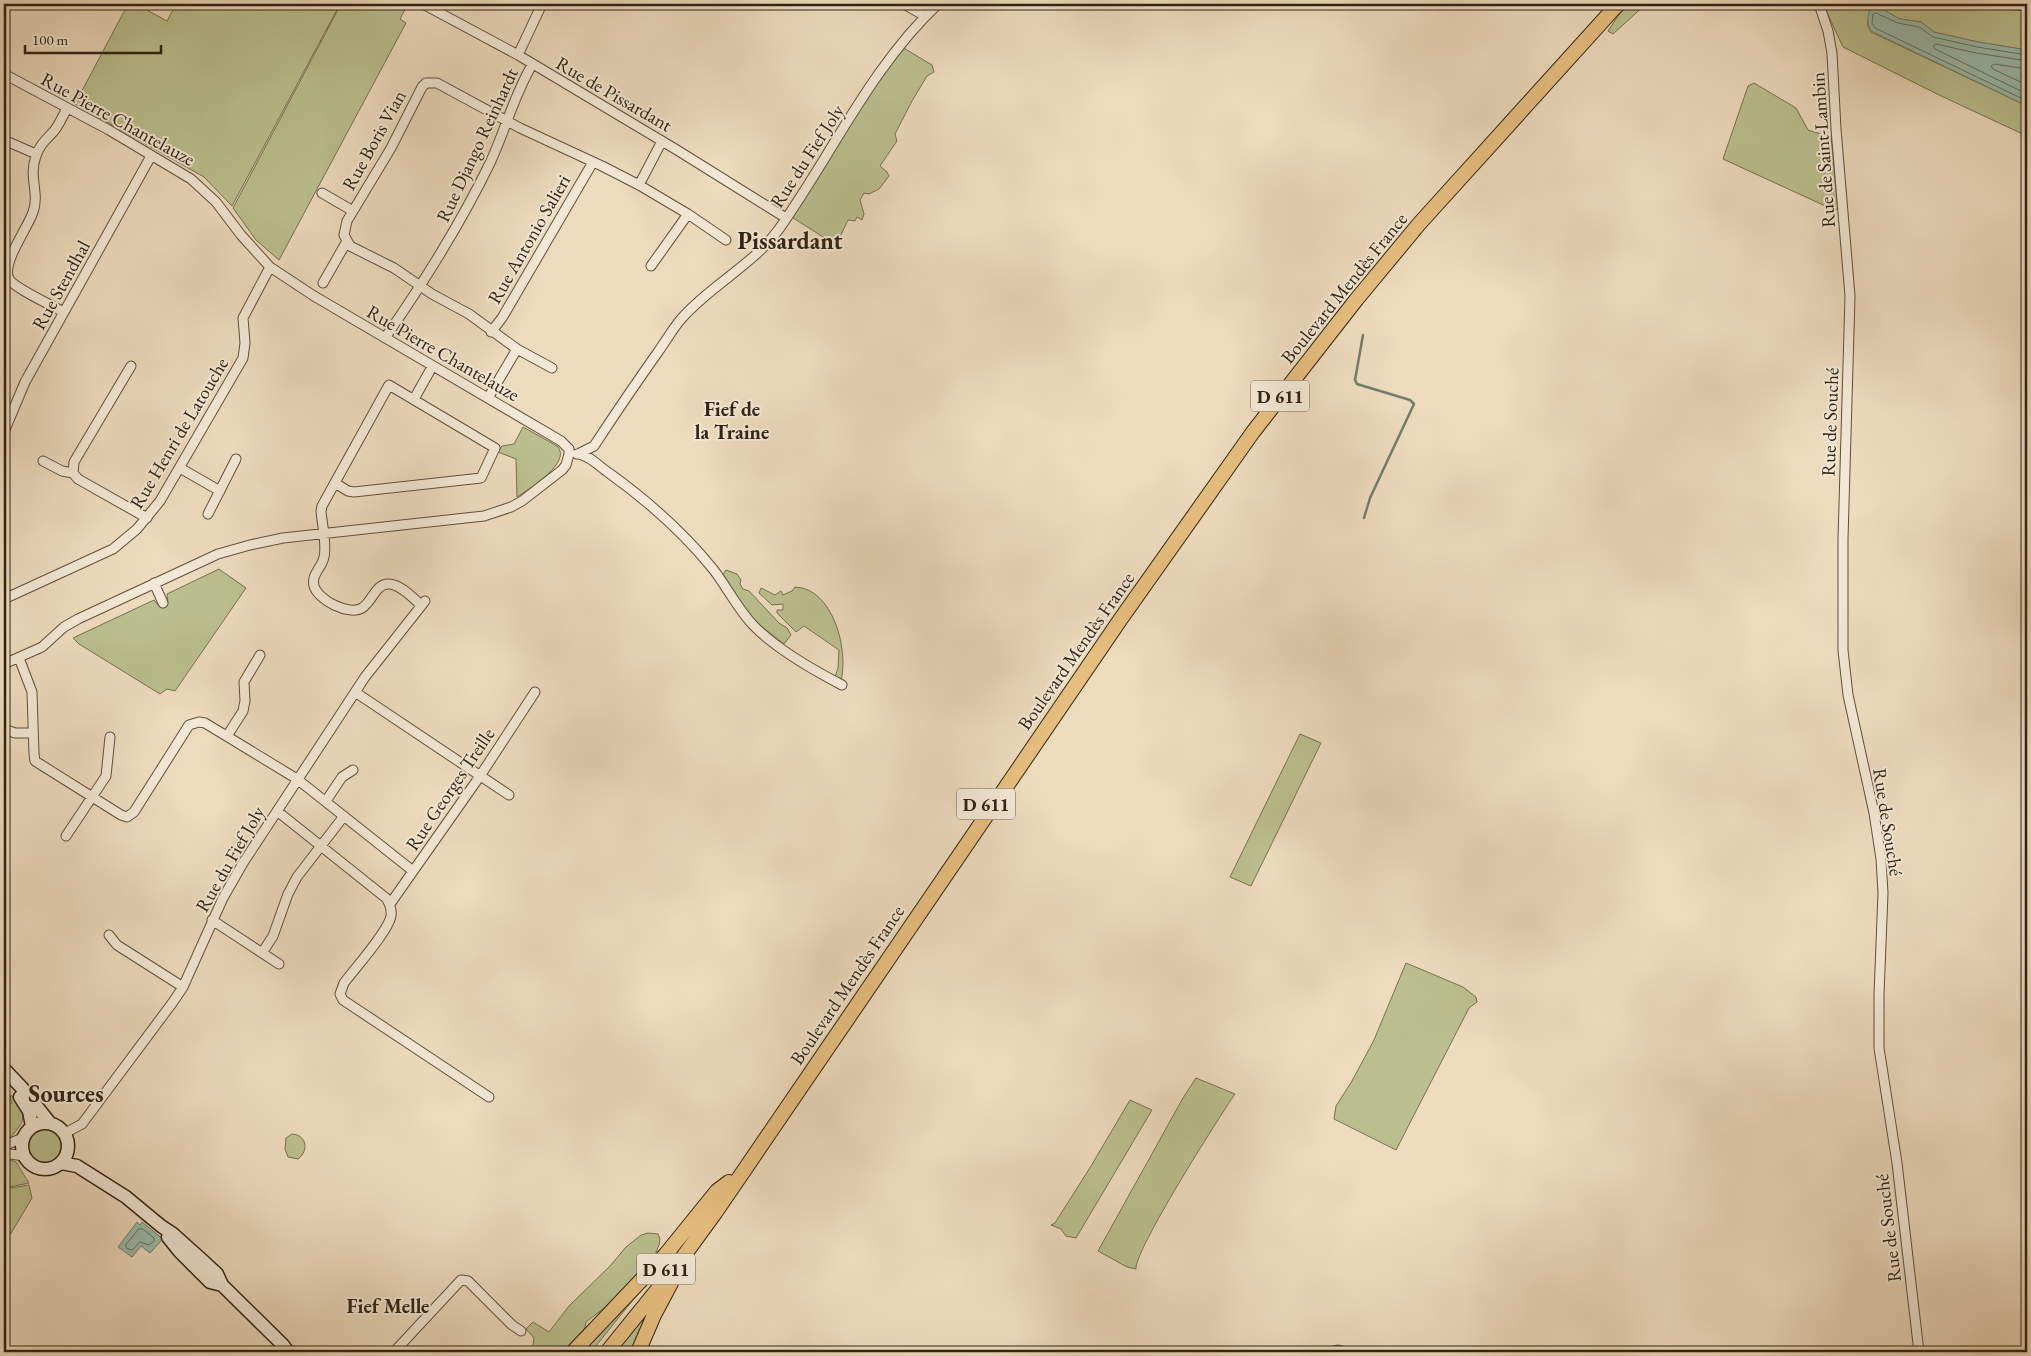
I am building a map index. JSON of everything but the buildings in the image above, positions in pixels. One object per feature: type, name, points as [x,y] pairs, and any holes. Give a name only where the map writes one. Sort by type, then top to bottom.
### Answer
[{"type":"main road","name":"Boulevard Mendès France","points":[[599,1352],[672,1260],[729,1182],[1134,589],[1248,429],[1410,224],[1609,4]]},
{"type":"main road","name":"Boulevard Mendès France","points":[[606,1352],[675,1268],[715,1213],[1120,620],[1253,432],[1356,300],[1419,224],[1618,4]]},
{"type":"main road","points":[[4,1069],[49,1122],[65,1133],[68,1147],[61,1163],[53,1168],[43,1169],[32,1166],[24,1156],[21,1144],[22,1138],[32,1126],[49,1122]]},
{"type":"main road","points":[[4,1078],[27,1106],[32,1126]]},
{"type":"main road","points":[[68,1147],[107,1178],[126,1197],[161,1226],[180,1252],[210,1282],[222,1285],[286,1349],[297,1352]]},
{"type":"main road","points":[[61,1163],[77,1166],[126,1197]]},
{"type":"main road","points":[[573,1352],[666,1254],[717,1191],[729,1182]]},
{"type":"main road","points":[[638,1352],[662,1299],[680,1268],[716,1218],[715,1213]]},
{"type":"street","name":"Rue de Pissardant","points":[[423,4],[518,55],[786,218]]},
{"type":"street","points":[[518,55],[542,4]]},
{"type":"street","points":[[904,4],[925,16]]},
{"type":"street","name":"Rue du Fief Joly","points":[[580,453],[594,446],[681,318],[704,296],[759,251],[786,218],[896,51],[925,16],[938,4]]},
{"type":"street","name":"Rue de Saint-Lambin","points":[[1818,4],[1828,31],[1832,53],[1850,296]]},
{"type":"street","name":"Rue Django Reinhardt","points":[[385,338],[462,220],[492,158],[532,65]]},
{"type":"street","name":"Rue Pierre Chantelauze","points":[[4,74],[192,178],[206,191],[252,248],[270,267],[314,296],[561,441],[569,454]]},
{"type":"street","name":"Rue Boris Vian","points":[[323,282],[347,241],[344,228],[391,148],[422,87],[426,83],[436,83],[508,121]]},
{"type":"street","points":[[64,312],[14,284],[8,275],[9,262],[33,212],[35,198],[32,176],[36,154],[45,139],[54,131],[67,108]]},
{"type":"street","points":[[508,121],[547,142],[593,162],[638,185],[688,214],[726,240]]},
{"type":"street","points":[[4,140],[36,154]]},
{"type":"street","points":[[638,185],[662,141]]},
{"type":"street","name":"Rue Stendhal","points":[[4,432],[24,382],[151,156]]},
{"type":"street","name":"Rue Antonio Salieri","points":[[491,332],[502,318],[593,162]]},
{"type":"street","points":[[322,193],[353,211]]},
{"type":"street","points":[[651,266],[688,214]]},
{"type":"street","points":[[347,241],[355,249],[394,268],[420,286],[469,314],[491,332],[517,349],[552,368]]},
{"type":"street","name":"Rue Henri de Latouche","points":[[4,599],[113,549],[122,543],[147,518],[180,468],[243,358],[246,344],[243,318],[270,267]]},
{"type":"street","name":"Rue de Souché","points":[[1850,296],[1843,539],[1843,650],[1848,695],[1874,813],[1881,859],[1883,893],[1879,995],[1880,1048],[1897,1164],[1919,1352]]},
{"type":"street","points":[[488,398],[517,349]]},
{"type":"street","points":[[132,366],[74,462],[73,472],[78,479],[147,518]]},
{"type":"street","points":[[414,399],[432,366]]},
{"type":"street","points":[[322,534],[322,506],[389,385],[494,448],[481,478],[354,492],[348,491],[335,483]]},
{"type":"street","points":[[4,652],[5,663],[19,658],[42,647],[70,623],[218,554],[234,549],[274,540],[470,519],[497,512],[522,501],[562,470],[566,465],[569,454],[580,453],[629,488],[674,526],[714,571],[739,608],[754,626],[772,642],[842,685]]},
{"type":"street","points":[[208,514],[236,459]]},
{"type":"street","points":[[43,461],[62,471],[73,472]]},
{"type":"street","points":[[180,468],[220,491]]},
{"type":"street","name":"Rue du Fief Joly","points":[[65,1133],[76,1129],[82,1124],[137,1052],[182,986],[222,898],[297,779],[355,692],[379,657],[423,602],[392,584],[383,584],[367,604],[356,610],[342,610],[315,588],[314,578],[324,557],[322,534]]},
{"type":"street","points":[[154,583],[163,603]]},
{"type":"street","points":[[227,736],[243,711],[245,701],[244,682],[260,654]]},
{"type":"street","points":[[19,658],[32,692],[34,754],[37,763],[121,815],[130,816],[185,729],[194,723],[205,723],[297,779],[413,871]]},
{"type":"street","points":[[355,692],[509,795]]},
{"type":"street","name":"Rue Georges Treille","points":[[390,904],[480,776],[535,692]]},
{"type":"street","points":[[4,729],[16,733],[33,733]]},
{"type":"street","points":[[66,836],[107,772],[110,737]]},
{"type":"street","points":[[326,801],[342,777],[353,770]]},
{"type":"street","points":[[277,811],[386,898],[390,904],[392,910],[389,922],[344,983],[340,994],[342,1000],[488,1097]]},
{"type":"street","points":[[262,953],[273,936],[288,894],[298,877],[344,816]]},
{"type":"street","points":[[212,920],[280,964]]},
{"type":"street","points":[[109,935],[117,945],[182,986]]},
{"type":"street","points":[[4,1146],[22,1138]]},
{"type":"street","points":[[4,1153],[24,1156]]},
{"type":"street","points":[[394,1352],[461,1280],[468,1282],[512,1325],[521,1331]]},
{"type":"street","points":[[1331,1352],[1338,1350],[1345,1352]]},
{"type":"green space","points":[[128,4],[136,4],[167,21],[176,4],[340,4],[232,206],[204,177],[75,104]]},
{"type":"green space","points":[[341,4],[408,4],[400,19],[406,23],[279,260],[256,240],[233,208]]},
{"type":"green space","points":[[1629,4],[1646,4],[1613,34],[1608,31],[1618,16]]},
{"type":"green space","points":[[1823,4],[1873,4],[1867,24],[1871,32],[2027,106],[2027,136],[1843,47]]},
{"type":"green space","points":[[1873,4],[1972,4],[2027,11],[2027,50],[1934,32],[1921,22],[1900,19]]},
{"type":"green space","points":[[902,47],[932,65],[934,72],[927,76],[912,101],[895,134],[897,141],[880,166],[889,176],[879,189],[869,194],[864,193],[860,200],[864,214],[862,220],[857,217],[855,221],[848,220],[836,245],[790,216],[837,142]]},
{"type":"green space","points":[[1754,83],[1796,108],[1808,130],[1831,137],[1838,209],[1834,210],[1723,159],[1748,86]]},
{"type":"green space","points":[[523,427],[557,446],[560,452],[559,460],[555,467],[531,488],[517,497],[516,459],[498,452],[502,446],[514,444]]},
{"type":"green space","points":[[219,569],[246,588],[175,691],[167,689],[160,694],[79,644],[73,638],[154,600],[159,606],[168,602],[167,594]]},
{"type":"green space","points":[[726,570],[737,574],[743,589],[749,591],[779,623],[787,628],[791,635],[784,644],[753,620],[722,576]]},
{"type":"green space","points":[[795,587],[808,590],[819,598],[828,609],[835,623],[843,653],[841,681],[835,677],[838,668],[839,650],[804,626],[796,632],[777,613],[777,610],[783,610],[783,604],[772,605],[759,593],[761,588],[775,595],[781,591],[783,595],[792,591]]},
{"type":"green space","points":[[1300,734],[1321,743],[1251,886],[1230,877]]},
{"type":"green space","points":[[1406,963],[1463,987],[1476,997],[1477,1002],[1469,1008],[1396,1150],[1334,1119],[1336,1106],[1374,1040]]},
{"type":"green space","points":[[1196,1078],[1235,1094],[1162,1212],[1148,1237],[1136,1269],[1127,1267],[1098,1251]]},
{"type":"green space","points":[[11,1095],[17,1103],[23,1118],[22,1123],[13,1135],[4,1140],[4,1104],[7,1102],[12,1103]]},
{"type":"green space","points":[[1130,1100],[1152,1110],[1076,1238],[1066,1236],[1061,1229],[1051,1225],[1055,1223]]},
{"type":"green space","points":[[44,1129],[56,1134],[61,1146],[56,1158],[44,1163],[32,1158],[27,1146],[32,1134]]},
{"type":"green space","points":[[292,1134],[301,1137],[305,1144],[304,1152],[298,1159],[288,1157],[285,1149],[286,1138]]},
{"type":"green space","points":[[4,1158],[16,1162],[29,1183],[4,1188]]},
{"type":"green space","points":[[29,1185],[32,1198],[4,1245],[4,1189]]},
{"type":"green space","points":[[648,1233],[658,1234],[660,1239],[657,1249],[651,1261],[630,1285],[586,1322],[585,1328],[562,1352],[528,1352],[533,1345],[534,1338],[526,1329],[533,1322],[549,1332],[569,1306],[610,1266],[626,1247],[641,1235]]},
{"type":"green space","points":[[649,1280],[591,1352],[578,1352]]},
{"type":"green space","points":[[657,1302],[634,1352],[616,1352]]},
{"type":"water","points":[[1873,4],[1900,19],[1921,22],[1934,32],[2027,50],[2027,106],[1871,31],[1868,18]]},
{"type":"water","points":[[1972,4],[2027,4],[2027,11],[1986,7]]},
{"type":"water","points":[[137,1222],[140,1225],[142,1222],[163,1239],[150,1253],[141,1246],[132,1257],[118,1247]]},
{"type":"waterway","points":[[1363,335],[1355,380],[1357,384],[1410,400],[1414,404],[1370,498],[1364,518]]},
{"type":"district","name":"Pissardant","points":[[790,240]]},
{"type":"district","name":"Fief de la Traine","points":[[732,420]]},
{"type":"district","name":"Sources","points":[[66,1093]]},
{"type":"district","name":"Fief Melle","points":[[388,1306]]}]
